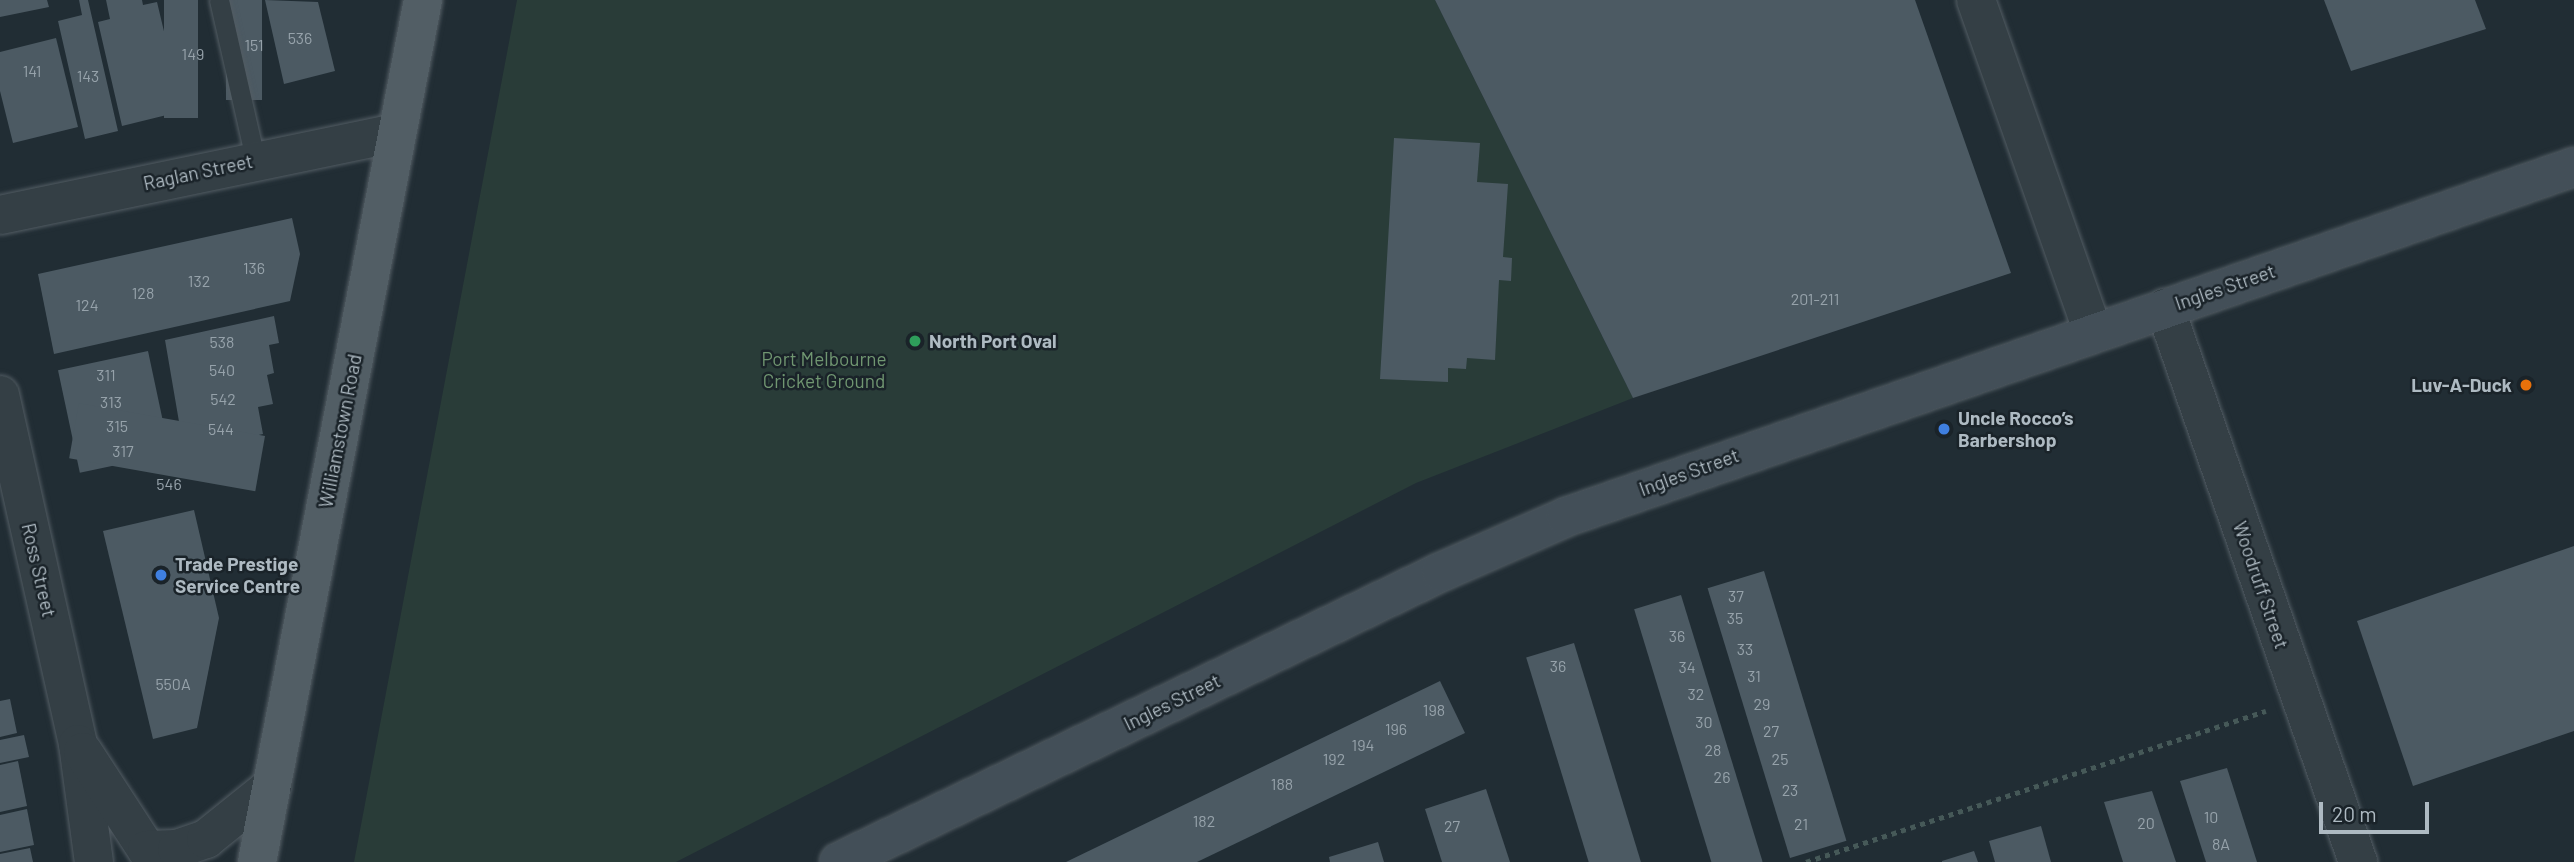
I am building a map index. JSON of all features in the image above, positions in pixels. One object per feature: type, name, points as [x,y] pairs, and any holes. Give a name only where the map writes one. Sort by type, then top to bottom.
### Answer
[{"type":"main road","name":"Williamstown Road","points":[[257,862],[423,0]]},
{"type":"street","points":[[1976,0],[2092,332]]},
{"type":"street","name":"Raglan Street","points":[[0,215],[255,159],[397,133]]},
{"type":"street","name":"Ingles Street","points":[[839,862],[1441,572],[1566,517],[2092,332],[2574,167]]},
{"type":"street","name":"Woodruff Street","points":[[2165,308],[2358,862]]},
{"type":"street","name":"Ross Street","points":[[0,395],[78,744],[94,862]]},
{"type":"street","name":"Ross Street","points":[[78,744],[156,856],[206,839],[272,786]]},
{"type":"lane","points":[[219,0],[255,159]]},
{"type":"path","points":[[1806,862],[2300,700]]},
{"type":"green space","name":"North Port Oval","points":[[517,0],[1435,0],[1633,398],[1416,483],[676,862],[354,862]]},
{"type":"building","points":[[0,0],[47,0],[49,7],[0,17]]},
{"type":"building","points":[[79,0],[88,0],[118,131],[85,139],[58,21],[82,15]]},
{"type":"building","points":[[106,0],[142,0],[143,5],[157,2],[183,111],[122,126],[98,22],[110,19]]},
{"type":"building","points":[[164,0],[198,0],[198,118],[164,118]]},
{"type":"building","points":[[226,0],[262,0],[262,100],[226,100]]},
{"type":"building","points":[[265,0],[318,2],[335,71],[284,84]]},
{"type":"building","points":[[1435,0],[1915,0],[2011,273],[1633,398]]},
{"type":"building","points":[[2324,0],[2475,0],[2486,29],[2351,71]]},
{"type":"building","points":[[56,38],[78,127],[13,143],[0,91],[0,52]]},
{"type":"building","points":[[1394,138],[1480,143],[1477,182],[1508,184],[1503,257],[1512,258],[1511,281],[1499,280],[1495,360],[1467,358],[1466,369],[1448,368],[1448,382],[1380,379]]},
{"type":"building","points":[[292,218],[300,254],[290,301],[54,354],[38,274]]},
{"type":"building","points":[[274,316],[279,343],[269,345],[274,373],[267,375],[273,404],[258,407],[263,434],[184,451],[165,340]]},
{"type":"building","points":[[148,351],[170,454],[80,473],[58,370]]},
{"type":"building","points":[[79,403],[265,436],[255,491],[69,458]]},
{"type":"building","points":[[194,510],[219,618],[197,728],[153,739],[103,531]]},
{"type":"building","points":[[2574,546],[2574,731],[2413,786],[2357,621]]},
{"type":"building","points":[[1764,571],[1846,841],[1790,858],[1708,588]]},
{"type":"building","points":[[1681,595],[1763,862],[1711,862],[1634,609]]},
{"type":"building","points":[[1574,643],[1641,862],[1589,862],[1526,658]]},
{"type":"building","points":[[1440,681],[1465,733],[1197,862],[1066,862]]},
{"type":"building","points":[[10,699],[17,733],[0,737],[0,701]]},
{"type":"building","points":[[24,735],[29,757],[0,763],[0,740]]},
{"type":"building","points":[[18,761],[27,806],[0,812],[0,765]]},
{"type":"building","points":[[2227,768],[2257,862],[2206,862],[2180,781]]},
{"type":"building","points":[[1486,789],[1510,862],[1442,862],[1425,809]]},
{"type":"building","points":[[2152,791],[2176,862],[2123,862],[2104,802]]},
{"type":"building","points":[[27,809],[34,845],[0,852],[0,815]]},
{"type":"building","points":[[2041,826],[2051,862],[1995,862],[1989,841]]},
{"type":"building","points":[[1378,842],[1384,862],[1330,862],[1329,857]]},
{"type":"building","points":[[30,848],[33,862],[0,862],[0,854]]},
{"type":"building","points":[[1974,851],[1978,862],[1942,862],[1942,861]]},
{"type":"place","name":"North Port Oval","points":[[915,341]]},
{"type":"place","name":"Luv-A-Duck","points":[[2526,385]]},
{"type":"place","name":"Uncle Rocco’s Barbershop","points":[[1944,429]]},
{"type":"place","name":"Trade Prestige Service Centre","points":[[161,575]]},
{"type":"park label","name":"Port Melbourne Cricket Ground","points":[[824,370]]}]
